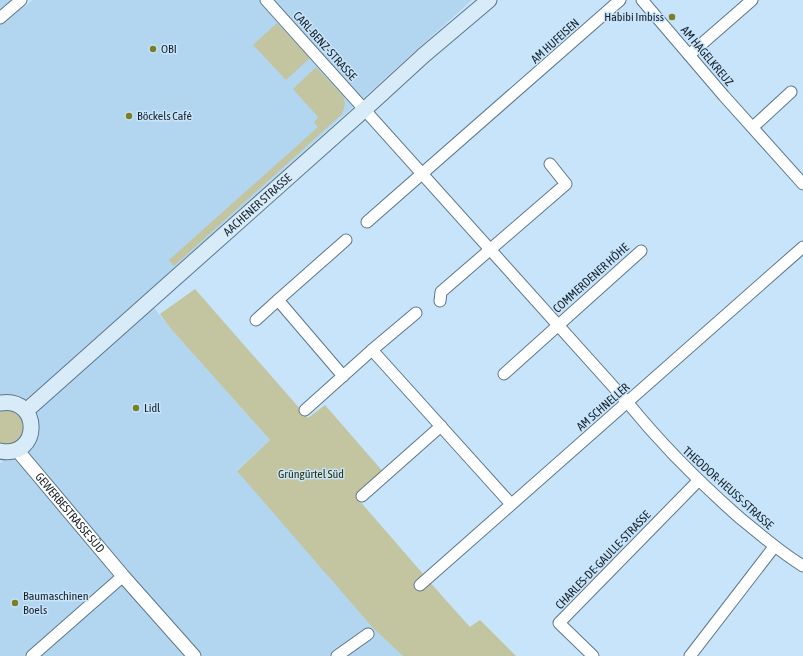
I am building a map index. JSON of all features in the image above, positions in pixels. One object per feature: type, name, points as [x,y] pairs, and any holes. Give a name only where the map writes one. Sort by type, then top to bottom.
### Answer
[{"type":"main road","name":"AACHENER STRASSE","points":[[26,411],[424,55],[488,0]]},
{"type":"main road","points":[[0,403],[6,402],[17,404],[26,411],[30,417],[32,431],[28,440],[17,450],[5,452],[0,451]]},
{"type":"street","points":[[0,18],[21,0]]},
{"type":"street","name":"CARL-BENZ-STRASSE","points":[[266,0],[364,110]]},
{"type":"street","name":"AM HUFEISEN","points":[[423,174],[620,0]]},
{"type":"street","name":"AM HAGELKREUZ","points":[[642,0],[724,96],[803,184]]},
{"type":"street","points":[[690,55],[752,0]]},
{"type":"street","points":[[752,127],[791,92]]},
{"type":"street","name":"COMMERDENER HÖHE","points":[[364,110],[491,249],[557,326],[628,403]]},
{"type":"street","points":[[440,301],[441,292],[566,184],[550,164]]},
{"type":"street","points":[[367,222],[423,174]]},
{"type":"street","points":[[256,320],[346,240]]},
{"type":"street","name":"AM SCHNELLER","points":[[420,585],[803,247]]},
{"type":"street","name":"COMMERDENER HÖHE","points":[[504,374],[641,251]]},
{"type":"street","points":[[278,300],[344,376]]},
{"type":"street","points":[[305,410],[416,313]]},
{"type":"street","points":[[372,350],[511,504]]},
{"type":"street","name":"THEODOR-HEUSS-STRASSE","points":[[628,403],[672,454],[698,481],[774,547],[803,566]]},
{"type":"street","points":[[362,496],[441,426]]},
{"type":"street","name":"GEWERBESTRASSE SÜD","points":[[17,450],[123,576],[194,656]]},
{"type":"street","name":"CHARLES-DE-GAULLE-STRASSE","points":[[593,656],[559,623],[698,481]]},
{"type":"street","points":[[690,656],[774,547]]},
{"type":"street","points":[[32,656],[123,576]]},
{"type":"street","points":[[337,656],[368,634]]},
{"type":"shaded area","points":[[0,0],[14,0],[25,7],[32,0],[472,0],[144,295],[171,329],[270,440],[237,470],[366,615],[374,629],[403,656],[0,656],[0,463],[3,462],[0,459]]},
{"type":"green space","points":[[277,23],[310,58],[286,80],[253,45]]},
{"type":"green space","points":[[316,67],[343,96],[345,106],[341,115],[174,266],[169,260],[318,127],[314,123],[318,117],[293,89]]},
{"type":"green space","name":"Grüngürtel Süd","points":[[195,289],[308,418],[325,405],[385,474],[358,499],[470,627],[480,620],[516,656],[403,656],[374,629],[237,471],[270,440],[171,329],[160,314]]},
{"type":"green space","points":[[9,409],[23,416],[26,432],[17,444],[0,444],[0,411]]},
{"type":"place","name":"Habibi Imbiss","points":[[672,17]]},
{"type":"place","name":"OBI","points":[[153,49]]},
{"type":"place","name":"Böckels Café","points":[[129,116]]},
{"type":"place","name":"Lidl","points":[[136,408]]},
{"type":"place","name":"Baumaschinen Boels","points":[[15,603]]}]
